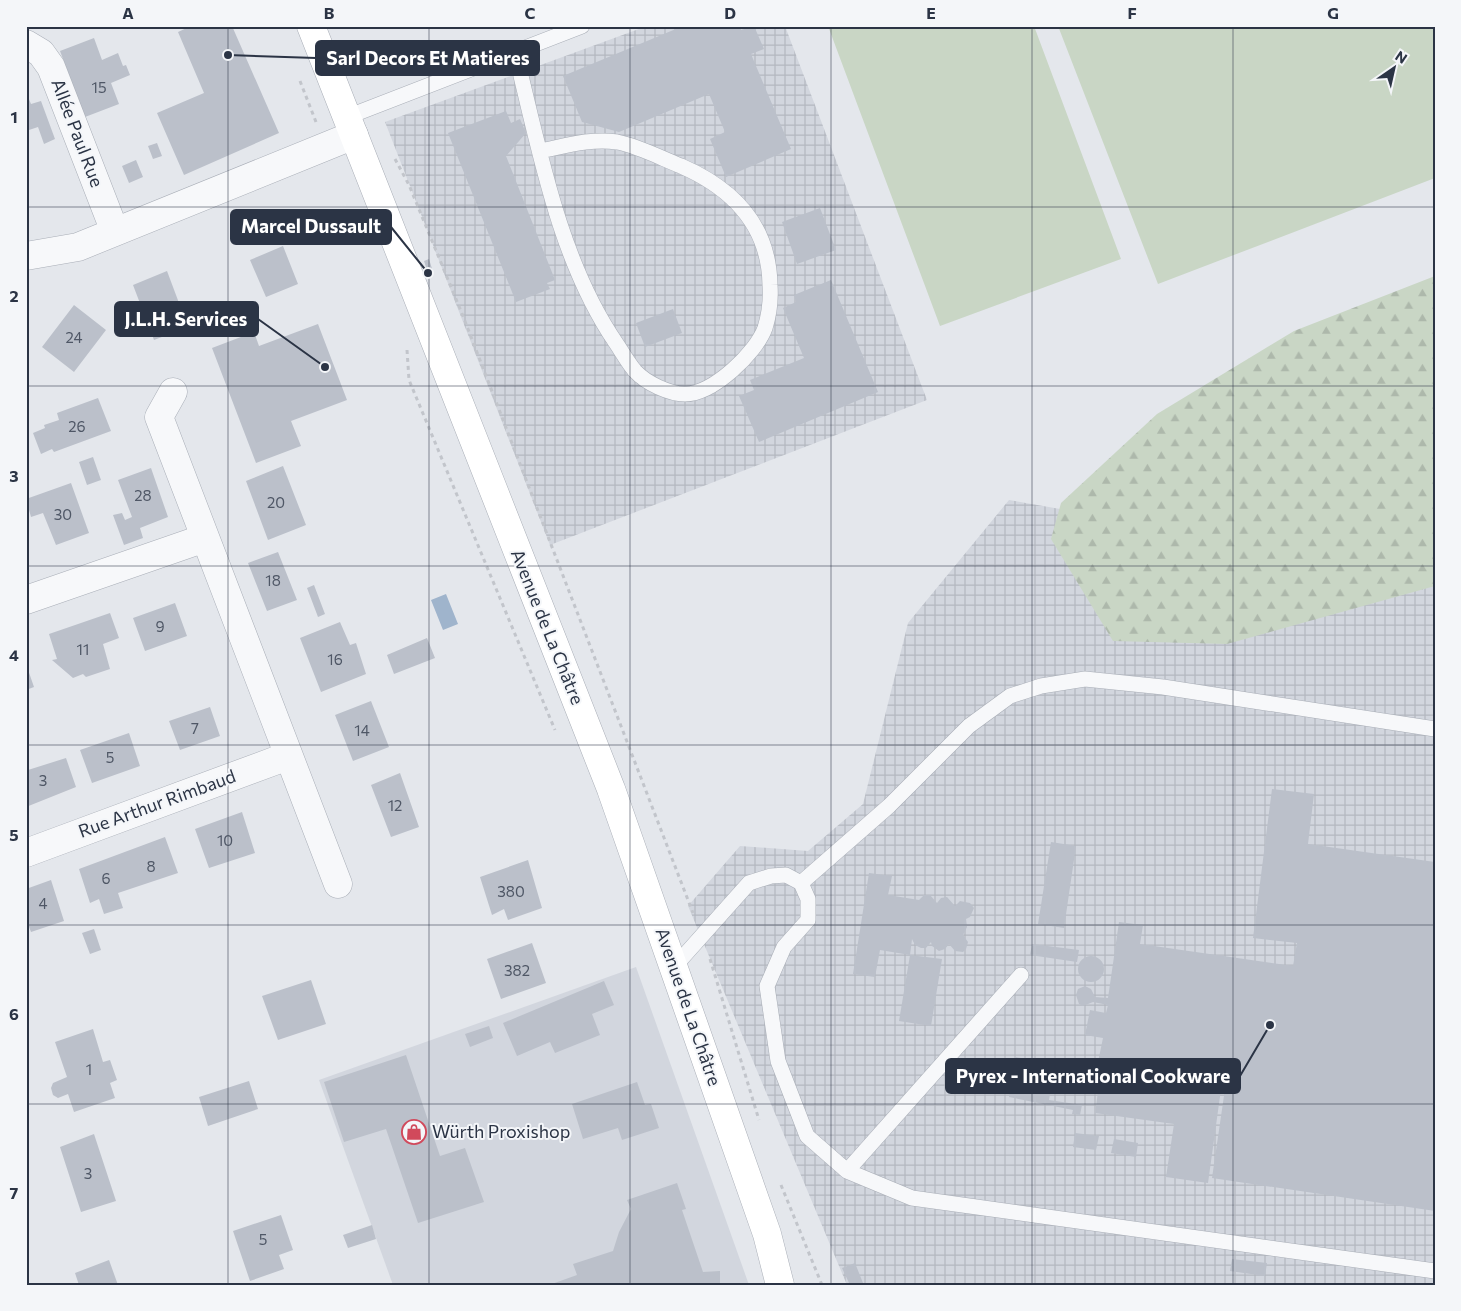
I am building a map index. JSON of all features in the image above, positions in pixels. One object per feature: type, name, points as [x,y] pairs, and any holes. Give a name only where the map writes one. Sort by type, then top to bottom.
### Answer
[{"type":"main road","name":"Avenue de La Châtre","points":[[311,26],[611,789],[767,1234],[780,1285]]},
{"type":"main road","name":"Avenue de La Châtre","points":[[767,1234],[800,1285]]},
{"type":"street","name":"Allée Paul Rue","points":[[26,44],[40,53],[51,67],[115,232]]},
{"type":"street","points":[[26,256],[78,247],[325,147],[351,126]]},
{"type":"street","points":[[173,392],[159,417],[338,884]]},
{"type":"street","points":[[26,600],[204,538]]},
{"type":"street","name":"Rue Arthur Rimbaud","points":[[26,852],[288,756]]},
{"type":"lane","points":[[351,126],[515,52],[582,26]]},
{"type":"lane","points":[[515,52],[540,151],[556,214],[596,315],[636,372],[664,390],[686,394],[710,386],[746,357],[765,328],[771,297],[770,266],[761,234],[746,212],[727,193],[695,172],[617,142],[582,142],[540,151]]},
{"type":"lane","points":[[801,883],[890,806],[969,726],[1010,696],[1041,686],[1085,679],[1163,687],[1435,729]]},
{"type":"lane","points":[[674,967],[749,883],[771,876],[786,875],[801,883],[808,899],[808,920],[784,947],[767,986],[778,1061],[807,1136],[847,1171],[912,1198],[1435,1272]]},
{"type":"lane","points":[[847,1171],[1021,976]]},
{"type":"path","points":[[298,73],[325,147]]},
{"type":"path","points":[[404,342],[407,351],[409,380],[558,734]]},
{"type":"shaded area","points":[[647,26],[785,26],[927,400],[550,545],[385,122]]},
{"type":"shaded area","points":[[1009,500],[1435,575],[1435,1285],[847,1285],[688,906],[740,846],[808,851],[863,804],[908,623]]},
{"type":"shaded area","points":[[636,967],[749,1285],[393,1285],[319,1080]]},
{"type":"green space","points":[[828,26],[1034,26],[1121,259],[940,326]]},
{"type":"green space","points":[[1058,26],[1435,26],[1435,178],[1158,284]]},
{"type":"green space","points":[[1435,276],[1435,586],[1227,644],[1113,641],[1051,539],[1061,503],[1157,414],[1294,331]]},
{"type":"water","points":[[446,594],[458,624],[443,630],[431,600]]},
{"type":"building","points":[[191,26],[232,26],[279,133],[184,175],[157,113],[204,93],[178,32]]},
{"type":"building","points":[[683,26],[740,26],[741,30],[754,26],[764,49],[751,54],[791,149],[726,177],[710,139],[725,132],[709,94],[619,132],[582,122],[563,76]]},
{"type":"building","points":[[94,38],[102,60],[118,53],[123,66],[126,65],[130,75],[111,83],[119,104],[85,117],[60,51]]},
{"type":"building","points":[[26,92],[31,104],[41,101],[55,139],[44,144],[38,127],[26,131]]},
{"type":"building","points":[[506,111],[511,123],[520,119],[526,133],[506,156],[555,280],[547,283],[550,289],[516,302],[448,133]]},
{"type":"building","points":[[157,143],[162,156],[153,159],[148,146]]},
{"type":"building","points":[[136,160],[143,177],[129,183],[122,166]]},
{"type":"building","points":[[820,208],[836,250],[797,264],[782,222]]},
{"type":"building","points":[[283,246],[298,284],[266,297],[250,260]]},
{"type":"building","points":[[429,259],[433,272],[428,273],[424,261]]},
{"type":"building","points":[[167,271],[188,327],[154,340],[133,285]]},
{"type":"building","points":[[831,280],[878,392],[759,442],[739,396],[754,390],[750,380],[804,358],[783,308],[796,302],[794,295]]},
{"type":"building","points":[[74,305],[106,330],[74,372],[42,347]]},
{"type":"building","points":[[673,309],[682,333],[645,347],[636,323]]},
{"type":"building","points":[[318,324],[347,400],[291,421],[301,446],[256,463],[212,348],[254,332],[259,346]]},
{"type":"building","points":[[98,398],[111,431],[54,452],[52,449],[41,454],[33,433],[45,428],[44,425],[59,420],[57,413]]},
{"type":"building","points":[[93,457],[101,480],[87,485],[79,462]]},
{"type":"building","points":[[283,466],[306,525],[268,540],[246,481]]},
{"type":"building","points":[[151,468],[168,517],[140,528],[143,538],[124,545],[113,515],[122,513],[125,520],[132,517],[118,480]]},
{"type":"building","points":[[71,483],[89,533],[56,545],[43,513],[31,517],[26,499]]},
{"type":"building","points":[[278,552],[297,600],[267,611],[248,563]]},
{"type":"building","points":[[314,585],[325,614],[318,617],[307,588]]},
{"type":"building","points":[[175,603],[187,636],[145,651],[133,618]]},
{"type":"building","points":[[110,613],[119,638],[103,644],[110,669],[86,677],[83,674],[73,678],[52,660],[57,659],[49,634]]},
{"type":"building","points":[[340,622],[350,645],[356,643],[366,674],[321,692],[300,638]]},
{"type":"building","points":[[427,638],[435,658],[394,674],[387,655]]},
{"type":"building","points":[[26,664],[34,687],[26,690]]},
{"type":"building","points":[[371,701],[389,747],[353,761],[335,715]]},
{"type":"building","points":[[210,707],[220,736],[180,750],[169,721]]},
{"type":"building","points":[[129,733],[140,766],[92,783],[80,750]]},
{"type":"building","points":[[66,758],[76,787],[26,807],[26,766],[28,770]]},
{"type":"building","points":[[400,773],[419,827],[391,837],[371,785]]},
{"type":"building","points":[[1272,789],[1314,794],[1308,844],[1435,862],[1435,1211],[1212,1178],[1226,1082],[1222,1082],[1208,1183],[1166,1177],[1174,1124],[1095,1113],[1102,1063],[1098,1062],[1103,1038],[1085,1035],[1090,1010],[1106,1013],[1108,1005],[1093,1002],[1083,1006],[1079,1004],[1076,995],[1078,989],[1085,986],[1091,989],[1095,997],[1108,998],[1119,922],[1143,925],[1140,944],[1293,966],[1297,943],[1253,938]]},
{"type":"building","points":[[242,812],[255,853],[209,868],[195,829]]},
{"type":"building","points":[[165,837],[178,873],[118,893],[123,908],[104,914],[99,899],[90,903],[79,869]]},
{"type":"building","points":[[1051,842],[1076,846],[1064,928],[1038,924]]},
{"type":"building","points":[[528,860],[542,908],[508,920],[504,909],[492,915],[480,877]]},
{"type":"building","points":[[869,873],[892,876],[888,895],[919,900],[924,895],[930,895],[937,903],[941,898],[947,897],[955,906],[960,901],[970,903],[974,908],[970,917],[966,919],[967,927],[963,935],[968,942],[966,949],[963,952],[955,951],[949,944],[945,949],[939,951],[932,946],[931,942],[926,948],[921,948],[915,945],[912,939],[910,955],[880,950],[875,977],[853,974]]},
{"type":"building","points":[[51,880],[64,921],[31,932],[26,919],[26,889]]},
{"type":"building","points":[[94,929],[101,950],[90,954],[82,933]]},
{"type":"building","points":[[532,943],[546,983],[501,999],[487,959]]},
{"type":"building","points":[[1032,944],[1079,950],[1077,962],[1030,955]]},
{"type":"building","points":[[910,955],[942,959],[931,1026],[899,1021]]},
{"type":"building","points":[[1091,956],[1100,960],[1104,969],[1100,978],[1091,982],[1082,978],[1078,969],[1082,960]]},
{"type":"building","points":[[311,980],[326,1024],[278,1040],[262,996]]},
{"type":"building","points":[[604,981],[614,1005],[592,1014],[600,1035],[555,1053],[550,1042],[517,1056],[503,1023]]},
{"type":"building","points":[[489,1026],[493,1038],[470,1047],[465,1034]]},
{"type":"building","points":[[93,1029],[103,1062],[110,1060],[117,1080],[110,1083],[115,1098],[74,1112],[68,1094],[58,1098],[53,1095],[51,1088],[53,1083],[67,1077],[55,1042]]},
{"type":"building","points":[[406,1055],[440,1156],[465,1148],[484,1202],[418,1223],[386,1129],[344,1142],[324,1082]]},
{"type":"building","points":[[1015,1057],[1055,1063],[1049,1100],[1082,1105],[1080,1115],[1072,1114],[1073,1110],[1009,1097]]},
{"type":"building","points":[[249,1081],[258,1109],[208,1126],[199,1097]]},
{"type":"building","points":[[637,1082],[645,1105],[651,1104],[659,1128],[622,1140],[618,1128],[583,1139],[572,1104]]},
{"type":"building","points":[[1075,1133],[1099,1136],[1096,1150],[1073,1147]]},
{"type":"building","points":[[94,1134],[116,1201],[81,1212],[60,1147]]},
{"type":"building","points":[[1114,1139],[1138,1143],[1136,1157],[1111,1153]]},
{"type":"building","points":[[677,1183],[686,1209],[682,1210],[703,1272],[720,1271],[720,1285],[549,1285],[577,1275],[573,1264],[613,1251],[619,1232],[631,1209],[627,1200]]},
{"type":"building","points":[[281,1215],[293,1250],[279,1255],[284,1269],[250,1281],[233,1231]]},
{"type":"building","points":[[372,1225],[376,1239],[348,1248],[343,1235]]},
{"type":"building","points":[[1232,1259],[1267,1263],[1265,1276],[1230,1271]]},
{"type":"building","points":[[109,1260],[118,1285],[79,1285],[75,1273]]},
{"type":"building","points":[[855,1263],[863,1283],[850,1285],[842,1268]]},
{"type":"place","name":"Sarl Decors Et Matieres","points":[[228,55]]},
{"type":"place","name":"Marcel Dussault","points":[[428,273]]},
{"type":"place","name":"J.L.H. Services","points":[[325,367]]},
{"type":"place","name":"Pyrex - International Cookware","points":[[1270,1025]]},
{"type":"place","name":"Würth Proxishop","points":[[414,1132]]}]
